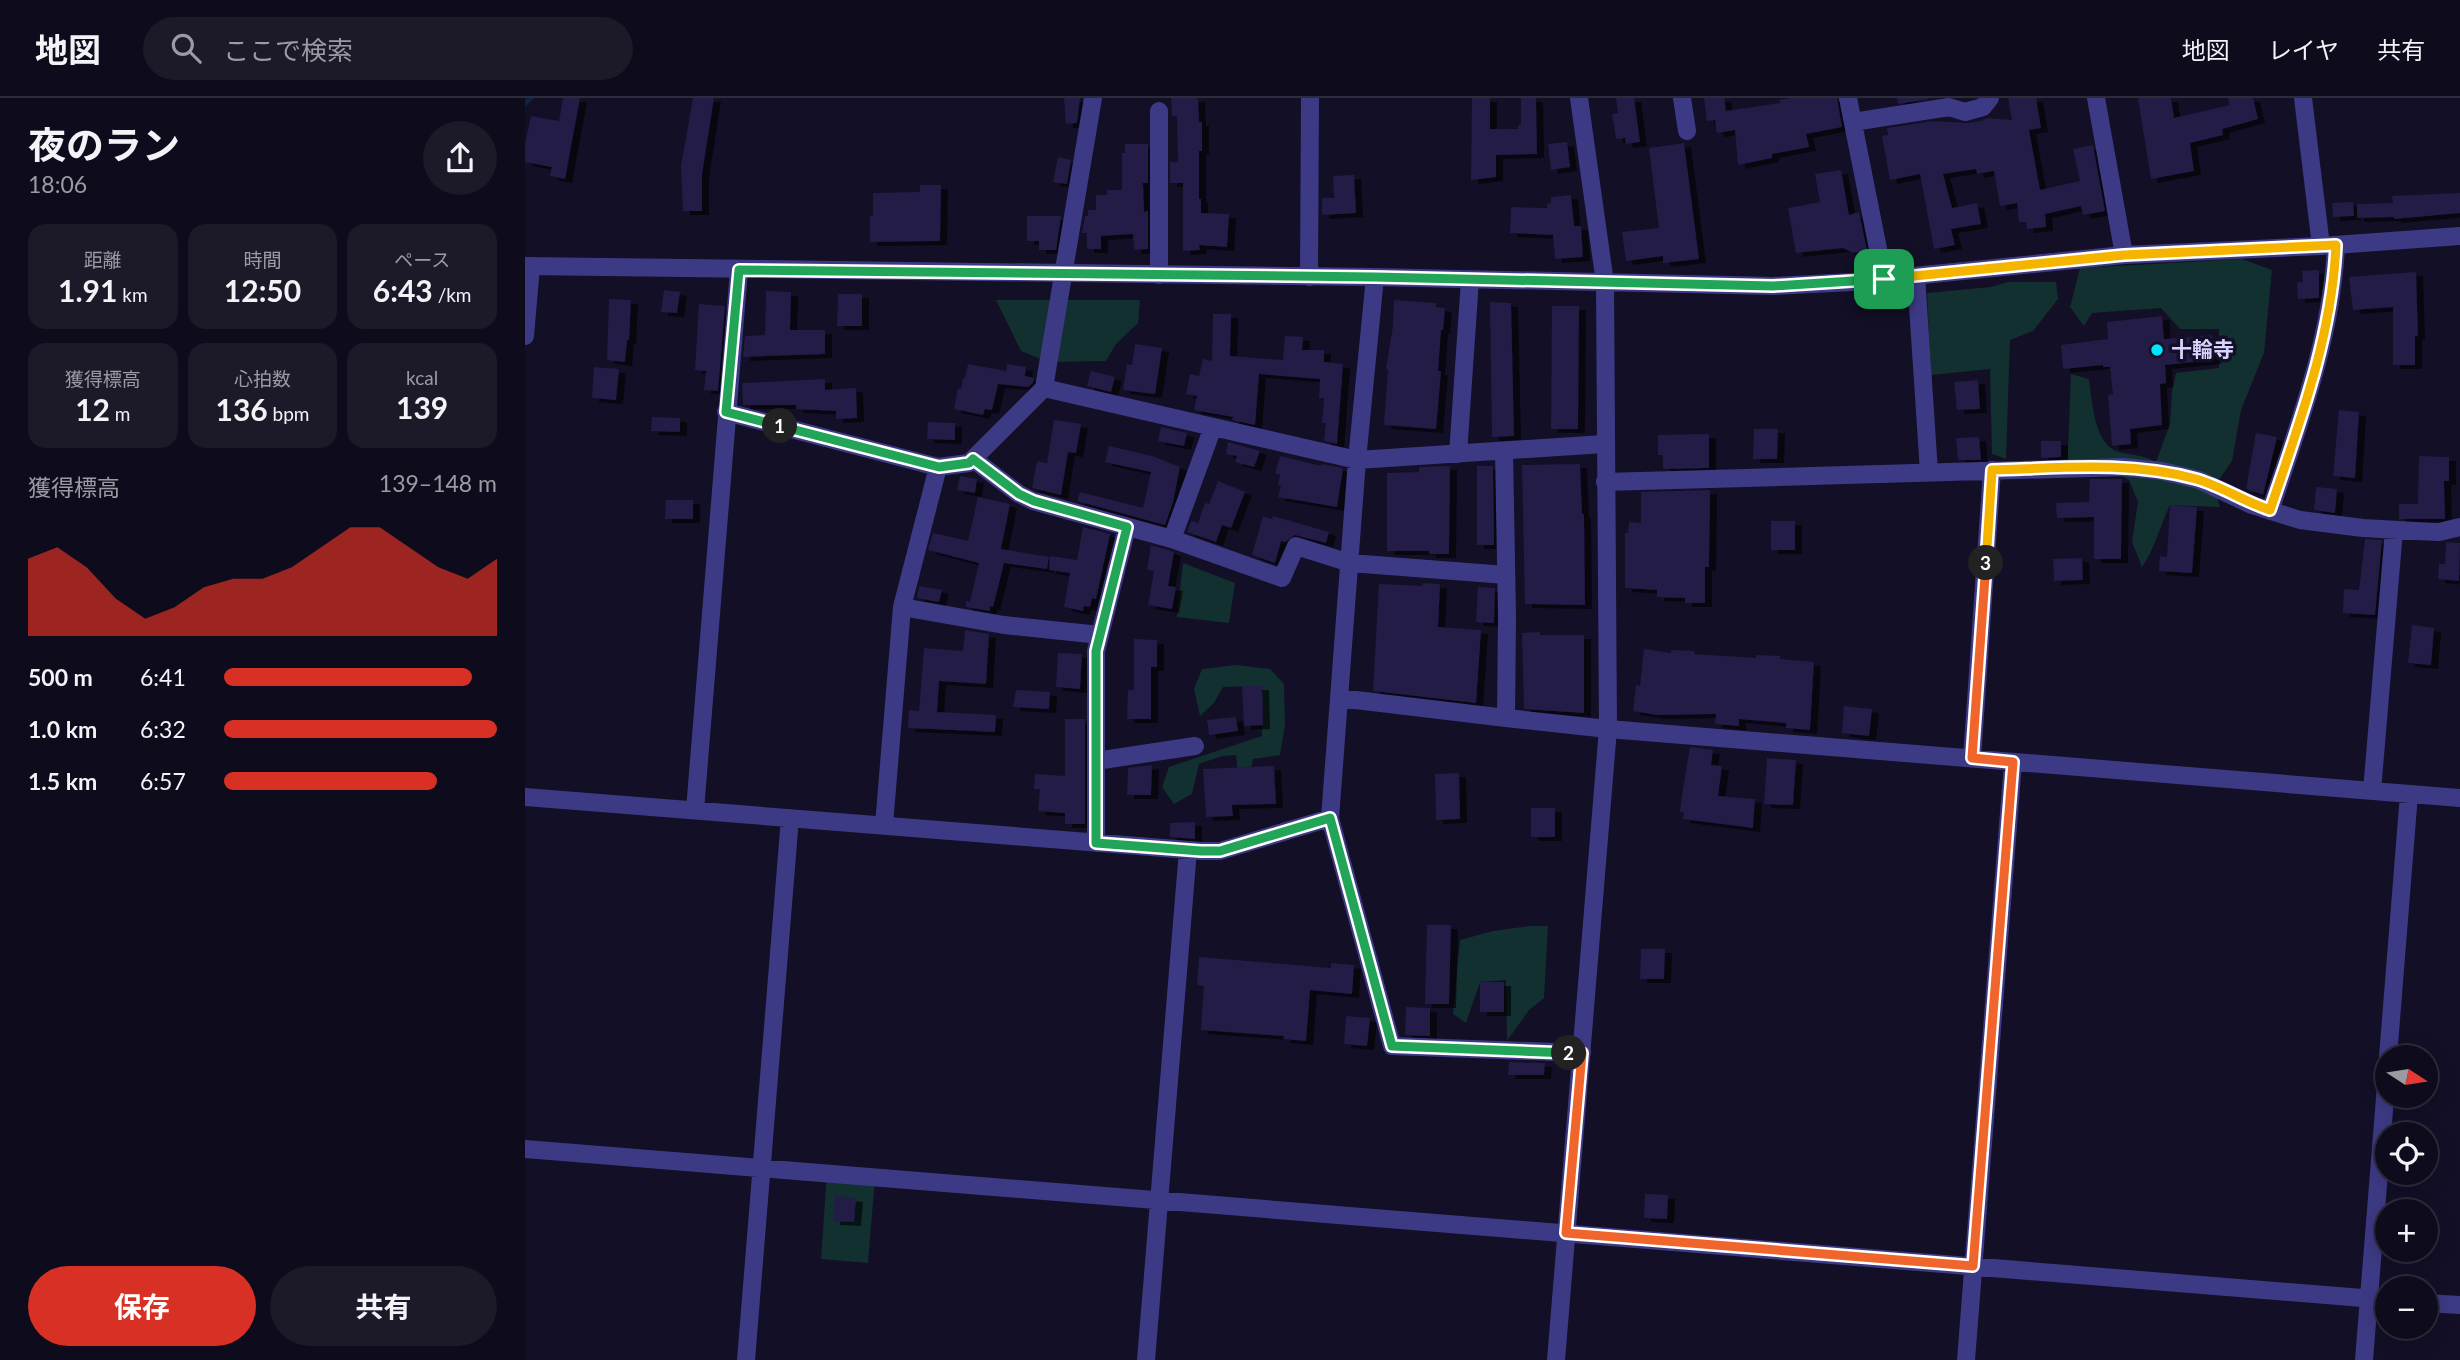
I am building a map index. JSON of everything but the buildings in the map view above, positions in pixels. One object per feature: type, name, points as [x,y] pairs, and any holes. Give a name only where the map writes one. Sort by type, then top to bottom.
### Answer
[{"type":"street","points":[[726,412],[939,467],[969,463],[1044,388],[1093,98]]},
{"type":"street","points":[[1309,276],[1310,98]]},
{"type":"street","points":[[1556,1360],[1608,729],[1605,284],[1579,98]]},
{"type":"street","points":[[1682,98],[1687,131]]},
{"type":"street","points":[[1848,98],[1884,279]]},
{"type":"street","points":[[1853,122],[1949,107],[1965,111],[1983,107],[1990,98]]},
{"type":"street","points":[[2096,98],[2124,255]]},
{"type":"street","points":[[2270,510],[2314,382],[2335,275],[2303,98]]},
{"type":"street","points":[[1159,111],[1159,275]]},
{"type":"street","points":[[525,336],[528,266],[1375,277],[1773,286],[1884,279],[2124,255],[2329,246],[2460,236]]},
{"type":"street","points":[[695,810],[739,270]]},
{"type":"street","points":[[1916,276],[1929,472]]},
{"type":"street","points":[[1375,277],[1357,460],[1330,818],[1392,1046],[1582,1053]]},
{"type":"street","points":[[1458,454],[1470,280]]},
{"type":"street","points":[[1044,388],[1357,460],[1604,444]]},
{"type":"street","points":[[1172,539],[1213,427]]},
{"type":"street","points":[[1504,451],[1506,718]]},
{"type":"street","points":[[973,459],[1019,494],[1034,501],[1172,539],[1282,578],[1296,546],[1350,563],[1506,575]]},
{"type":"street","points":[[884,825],[902,607],[939,467]]},
{"type":"street","points":[[1605,482],[2123,467],[2162,471],[2199,480],[2300,520],[2439,532],[2460,527]]},
{"type":"street","points":[[1972,758],[1992,470]]},
{"type":"street","points":[[1096,843],[1096,651],[1127,527]]},
{"type":"street","points":[[2372,791],[2394,530]]},
{"type":"street","points":[[902,607],[1004,625],[1100,635]]},
{"type":"street","points":[[1339,698],[1608,729],[2460,798]]},
{"type":"street","points":[[1096,761],[1195,746]]},
{"type":"street","points":[[1966,1360],[2013,762]]},
{"type":"street","points":[[2389,1045],[2409,794]]},
{"type":"street","points":[[525,797],[1220,851],[1330,818]]},
{"type":"street","points":[[746,1360],[790,818]]},
{"type":"street","points":[[1146,1360],[1157,1200],[1188,850]]},
{"type":"street","points":[[2379,1276],[2386,1108]]},
{"type":"street","points":[[525,1149],[2375,1299]]},
{"type":"street","points":[[2438,1304],[2460,1306]]},
{"type":"street","points":[[2364,1360],[2375,1312]]},
{"type":"green space","points":[[2242,259],[2272,270],[2264,353],[2241,410],[2232,461],[2214,487],[2220,507],[2170,505],[2142,567],[2132,542],[2138,502],[2129,480],[2103,467],[2067,476],[2071,374],[2089,379],[2093,410],[2104,441],[2119,452],[2142,456],[2156,462],[2170,424],[2176,373],[2219,368],[2219,329],[2180,329],[2161,308],[2092,313],[2084,326],[2070,307],[2080,268]]},
{"type":"green space","points":[[2008,282],[2056,282],[2058,299],[2033,331],[2010,340],[2006,459],[1992,454],[1990,369],[1931,375],[1927,293],[1991,287]]},
{"type":"green space","points":[[996,300],[1140,300],[1138,323],[1116,344],[1106,361],[1048,362],[1021,351]]},
{"type":"green space","points":[[1183,563],[1235,583],[1229,623],[1177,617]]},
{"type":"green space","points":[[1236,665],[1270,669],[1284,684],[1285,725],[1280,755],[1253,759],[1246,792],[1240,795],[1236,755],[1222,756],[1199,764],[1192,794],[1174,804],[1162,787],[1169,767],[1262,736],[1261,686],[1223,687],[1214,703],[1200,716],[1194,689],[1202,669]]},
{"type":"green space","points":[[1548,926],[1544,998],[1529,1010],[1507,1041],[1506,980],[1480,982],[1466,1023],[1453,1014],[1460,940],[1493,931]]},
{"type":"green space","points":[[827,1173],[875,1178],[868,1263],[821,1259]]},
{"type":"waterway","points":[[525,103],[531,98]]},
{"type":"place","name":"十輪寺","points":[[2157,350]]},
{"type":"route","points":[[2336,245],[2335,275],[2314,382],[2270,510],[2199,480],[2162,471],[2123,467],[1992,470],[1972,758],[2013,762],[1973,1266],[1566,1233],[1582,1053],[1392,1046],[1330,818],[1220,851],[1096,843],[1096,651],[1127,527],[1034,501],[1019,494],[973,459],[969,463],[939,467],[726,412],[739,270],[1375,277],[1773,286],[1884,279],[2124,255],[2336,245]]}]
